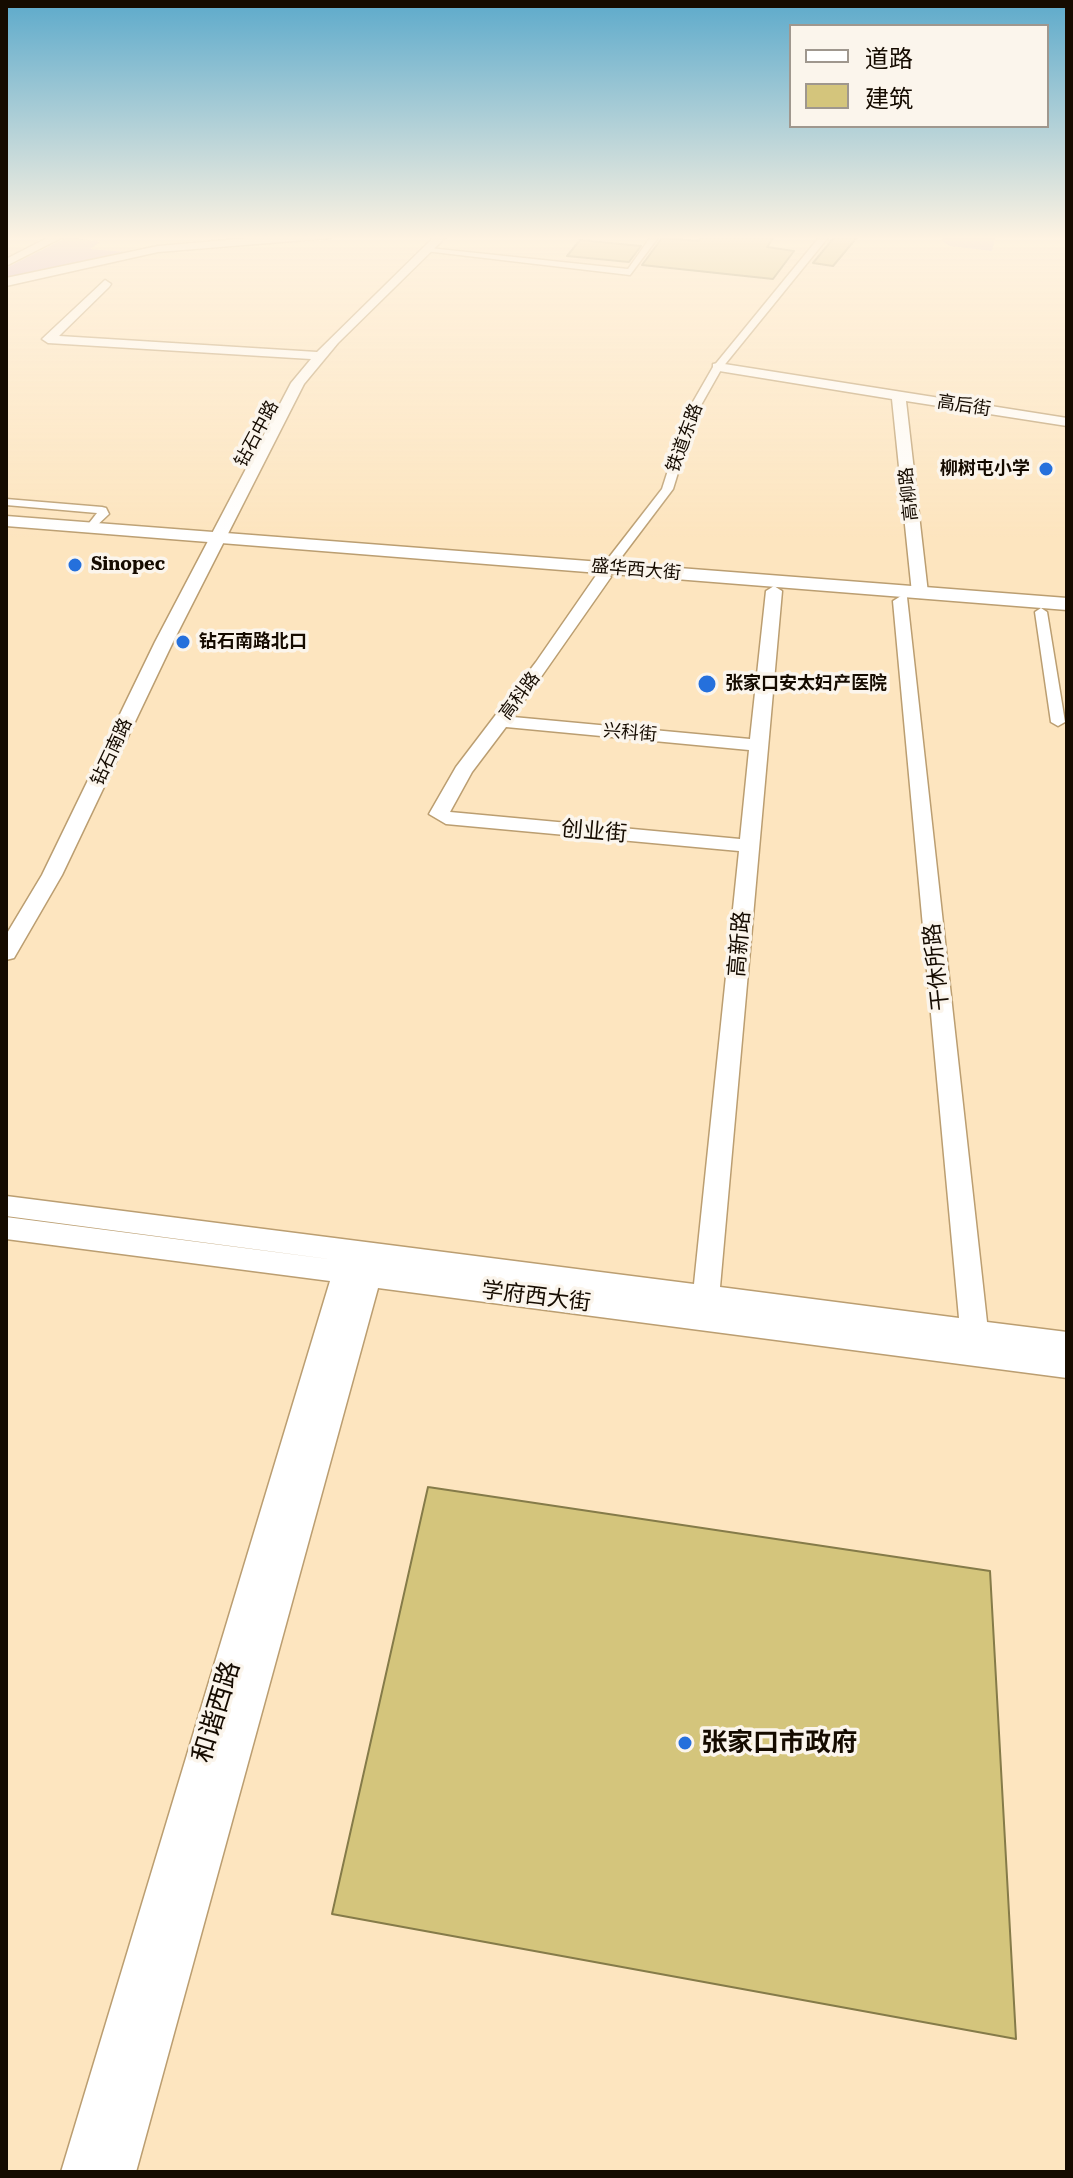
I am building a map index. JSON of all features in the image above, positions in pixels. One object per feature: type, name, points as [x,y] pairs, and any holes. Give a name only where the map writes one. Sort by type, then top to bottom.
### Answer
[{"type":"main road","points":[[6,521],[85,527]]},
{"type":"main road","name":"盛华西大街","points":[[85,527],[209,542],[910,597],[1067,614]]},
{"type":"main road","points":[[6,531],[85,527]]},
{"type":"main road","name":"盛华西大街","points":[[605,573],[774,591],[1067,604]]},
{"type":"street","points":[[50,337],[48,339],[312,356]]},
{"type":"street","name":"钻石中路","points":[[209,542],[312,356],[332,337]]},
{"type":"street","name":"钻石中路","points":[[312,356],[334,337]]},
{"type":"street","name":"铁道东路","points":[[605,573],[667,489],[691,414],[718,367],[743,337]]},
{"type":"street","name":"高后街","points":[[718,367],[1067,422]]},
{"type":"street","name":"高柳路","points":[[899,396],[910,597]]},
{"type":"street","points":[[6,502],[102,510],[103,514],[85,527],[6,512]]},
{"type":"street","name":"钻石南路","points":[[6,930],[209,542]]},
{"type":"street","name":"钻石南路","points":[[6,953],[59,861],[209,542]]},
{"type":"street","name":"高科路","points":[[439,814],[463,771],[605,573]]},
{"type":"street","name":"高新路","points":[[706,1297],[774,591]]},
{"type":"street","name":"干休所路","points":[[910,597],[974,1332]]},
{"type":"street","points":[[1041,612],[1058,722]]},
{"type":"street","name":"兴科街","points":[[500,721],[759,745]]},
{"type":"street","name":"创业街","points":[[439,814],[446,818],[749,846]]},
{"type":"street","name":"学府西大街","points":[[6,1206],[360,1263],[1067,1366]]},
{"type":"street","name":"学府西大街","points":[[6,1228],[706,1297],[1067,1344]]},
{"type":"street","name":"和谐西路","points":[[81,2172],[360,1263]]},
{"type":"street","name":"和谐西路","points":[[116,2172],[360,1263]]},
{"type":"building","name":"张家口市政府","points":[[428,1487],[990,1571],[1016,2039],[332,1914]]},
{"type":"place","name":"柳树屯小学","points":[[1046,469]]},
{"type":"place","name":"Sinopec","points":[[75,565]]},
{"type":"place","name":"钻石南路北口","points":[[183,642]]},
{"type":"place","name":"张家口安太妇产医院","points":[[707,684]]},
{"type":"place","name":"张家口市政府","points":[[685,1743]]}]
